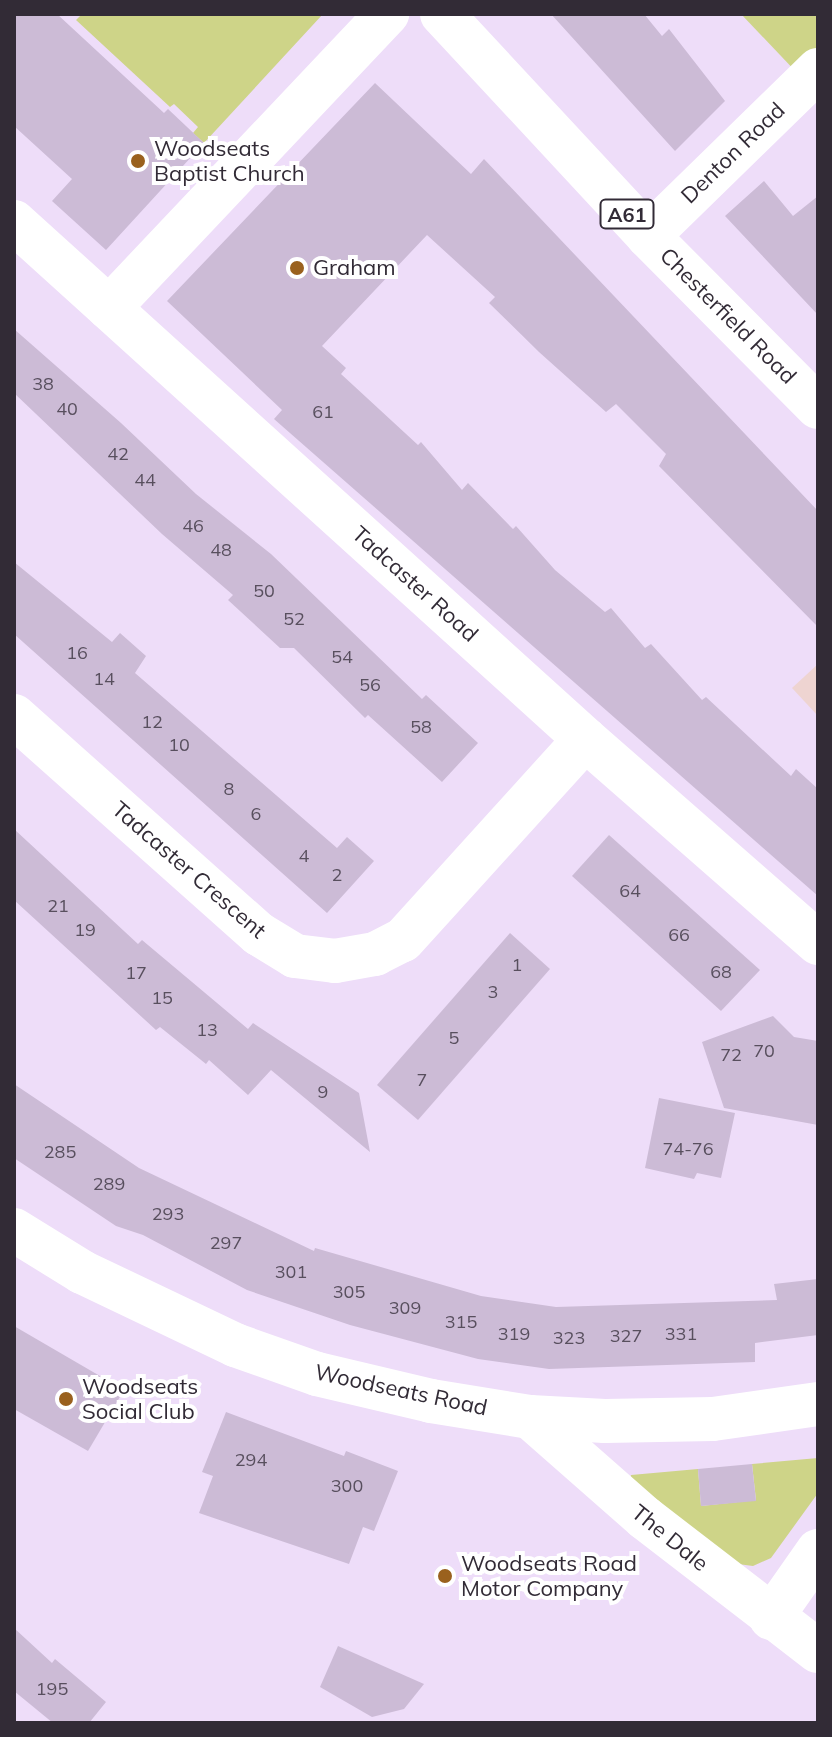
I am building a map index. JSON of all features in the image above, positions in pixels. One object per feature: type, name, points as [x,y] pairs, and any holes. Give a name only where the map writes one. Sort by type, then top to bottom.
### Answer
[{"type":"main road","points":[[109,308],[387,14]]},
{"type":"main road","name":"Chesterfield Road","points":[[442,14],[648,236],[818,407]]},
{"type":"main road","name":"Denton Road","points":[[648,236],[818,70]]},
{"type":"main road","name":"Tadcaster Road","points":[[14,222],[585,739],[818,943]]},
{"type":"main road","name":"Tadcaster Crescent","points":[[14,716],[259,934],[295,956],[335,961],[375,954],[403,940],[585,739]]},
{"type":"main road","name":"Woodseats Road","points":[[14,1230],[82,1272],[249,1350],[372,1388],[530,1417],[669,1422],[818,1404]]},
{"type":"main road","name":"The Dale","points":[[530,1417],[610,1490],[771,1618],[818,1651]]},
{"type":"main road","points":[[771,1618],[818,1551]]},
{"type":"shaded area","points":[[818,664],[818,716],[792,688]]},
{"type":"green space","points":[[82,14],[323,14],[204,143],[193,133],[198,127],[174,104],[170,107],[76,20]]},
{"type":"green space","points":[[741,14],[818,14],[818,95]]},
{"type":"green space","points":[[818,1458],[818,1493],[771,1558],[753,1566],[738,1564],[629,1485],[631,1475],[698,1469],[701,1506],[756,1500],[752,1464]]},
{"type":"building","points":[[14,14],[57,14],[164,113],[168,109],[204,143],[106,250],[52,201],[72,179],[14,126]]},
{"type":"building","points":[[551,14],[644,14],[662,36],[669,29],[725,101],[675,151]]},
{"type":"building","points":[[375,83],[471,174],[484,159],[818,511],[818,627],[659,466],[666,454],[616,404],[606,412],[539,352],[489,303],[495,297],[427,235],[322,346],[346,368],[341,374],[418,445],[421,442],[462,490],[468,483],[513,529],[516,526],[555,570],[605,612],[611,608],[645,648],[651,644],[702,700],[706,697],[791,776],[796,769],[818,789],[818,896],[274,419],[282,410],[167,301]]},
{"type":"building","points":[[764,181],[793,216],[818,196],[818,315],[725,216]]},
{"type":"building","points":[[14,329],[196,494],[271,554],[422,699],[426,695],[478,743],[442,782],[368,715],[365,718],[294,648],[280,648],[228,600],[233,595],[162,534],[14,393]]},
{"type":"building","points":[[14,562],[112,642],[120,633],[146,656],[135,673],[337,848],[347,837],[374,861],[327,913],[14,634]]},
{"type":"building","points":[[14,829],[138,944],[142,940],[248,1029],[253,1023],[359,1093],[370,1152],[271,1070],[248,1095],[209,1060],[206,1064],[160,1027],[156,1030],[14,900]]},
{"type":"building","points":[[609,835],[760,970],[721,1011],[572,876]]},
{"type":"building","points":[[510,933],[550,969],[418,1120],[377,1085]]},
{"type":"building","points":[[773,1016],[794,1037],[818,1041],[818,1125],[724,1108],[702,1042]]},
{"type":"building","points":[[14,1084],[139,1168],[314,1251],[315,1248],[481,1296],[556,1307],[777,1300],[774,1284],[818,1279],[818,1335],[755,1343],[755,1362],[549,1369],[478,1359],[350,1325],[247,1290],[143,1235],[116,1226],[14,1158]]},
{"type":"building","points":[[659,1098],[735,1113],[721,1178],[697,1173],[694,1179],[645,1168]]},
{"type":"building","name":"Woodseats Social Club","points":[[14,1326],[124,1390],[88,1451],[14,1409]]},
{"type":"building","points":[[226,1412],[344,1456],[346,1451],[398,1471],[374,1531],[363,1527],[349,1564],[199,1513],[213,1476],[202,1472]]},
{"type":"building","points":[[752,1464],[756,1501],[701,1506],[698,1469]]},
{"type":"building","points":[[14,1628],[52,1663],[55,1659],[106,1702],[89,1723],[53,1723],[14,1691]]},
{"type":"building","points":[[338,1646],[424,1684],[404,1709],[372,1717],[320,1687]]},
{"type":"place","name":"Woodseats Baptist Church","points":[[138,161]]},
{"type":"place","name":"Graham","points":[[297,268]]},
{"type":"place","name":"Woodseats Social Club","points":[[66,1399]]},
{"type":"place","name":"Woodseats Road Motor Company","points":[[445,1576]]}]
